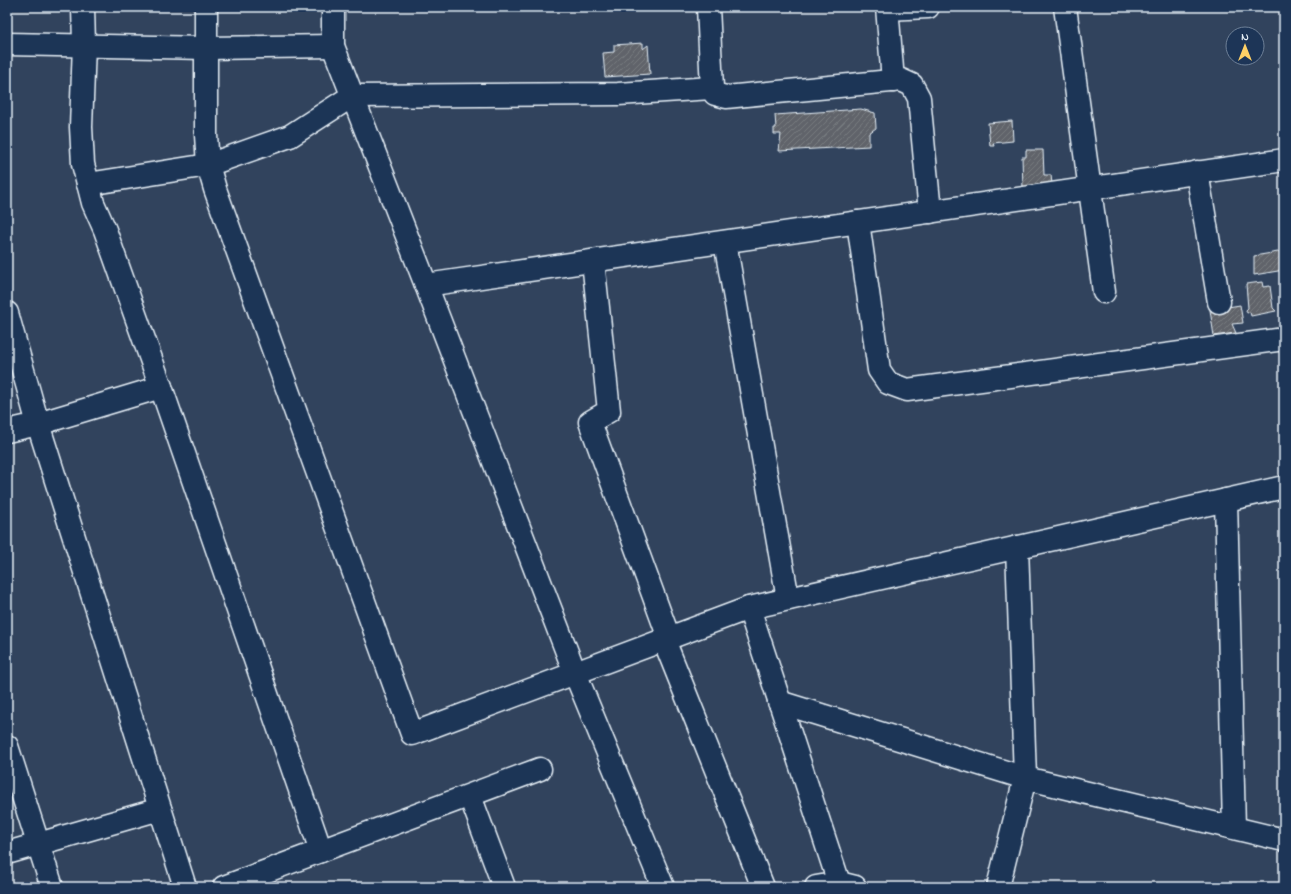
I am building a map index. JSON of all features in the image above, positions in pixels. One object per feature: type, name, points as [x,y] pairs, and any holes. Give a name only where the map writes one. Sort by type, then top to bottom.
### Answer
[{"type":"street","points":[[83,7],[84,44],[81,127],[83,164],[93,203],[105,230],[161,386],[322,851]]},
{"type":"street","points":[[206,7],[206,135],[208,165],[214,188],[412,734],[749,608],[1284,487]]},
{"type":"street","points":[[333,7],[333,46],[575,673],[663,887]]},
{"type":"street","points":[[708,7],[712,88],[715,94],[726,97],[901,80],[912,85],[919,98],[930,212]]},
{"type":"street","points":[[892,81],[887,8],[928,7]]},
{"type":"street","points":[[1065,7],[1104,292]]},
{"type":"street","points":[[7,44],[84,44],[206,48],[333,46]]},
{"type":"street","points":[[88,184],[208,165],[290,136],[352,96],[618,94],[712,88]]},
{"type":"street","points":[[426,285],[1284,160]]},
{"type":"street","points":[[1197,172],[1219,302]]},
{"type":"street","points":[[858,222],[879,370],[888,383],[907,390],[1284,339]]},
{"type":"street","points":[[724,242],[788,599]]},
{"type":"street","points":[[593,261],[609,411],[590,422],[667,639],[764,887]]},
{"type":"street","points":[[7,313],[38,424],[185,887]]},
{"type":"street","points":[[7,431],[38,424],[161,386]]},
{"type":"street","points":[[1226,500],[1234,828]]},
{"type":"street","points":[[998,887],[1025,778],[1017,547]]},
{"type":"street","points":[[749,608],[779,702],[847,885],[816,887]]},
{"type":"street","points":[[779,702],[1025,778],[1284,840]]},
{"type":"street","points":[[7,746],[52,887]]},
{"type":"street","points":[[224,887],[540,769]]},
{"type":"street","points":[[470,796],[504,887]]},
{"type":"street","points":[[7,853],[160,809]]},
{"type":"building","points":[[643,43],[643,49],[648,45],[650,74],[605,77],[603,53],[614,52],[614,45]]},
{"type":"building","points":[[861,109],[875,113],[876,128],[869,133],[869,146],[779,151],[781,134],[774,134],[774,128],[776,128],[775,115]]},
{"type":"building","points":[[1012,121],[1013,141],[993,143],[994,146],[990,146],[988,123]]},
{"type":"building","points":[[1026,150],[1043,150],[1044,175],[1051,175],[1052,184],[1035,184],[1036,189],[1023,189],[1022,157],[1026,157]]},
{"type":"building","points":[[1284,251],[1284,270],[1254,275],[1254,256]]},
{"type":"building","points":[[1262,282],[1263,287],[1270,286],[1273,308],[1276,311],[1251,316],[1250,312],[1247,313],[1246,310],[1248,308],[1246,284]]},
{"type":"building","points":[[1240,305],[1243,323],[1232,324],[1236,333],[1214,336],[1210,310]]}]
